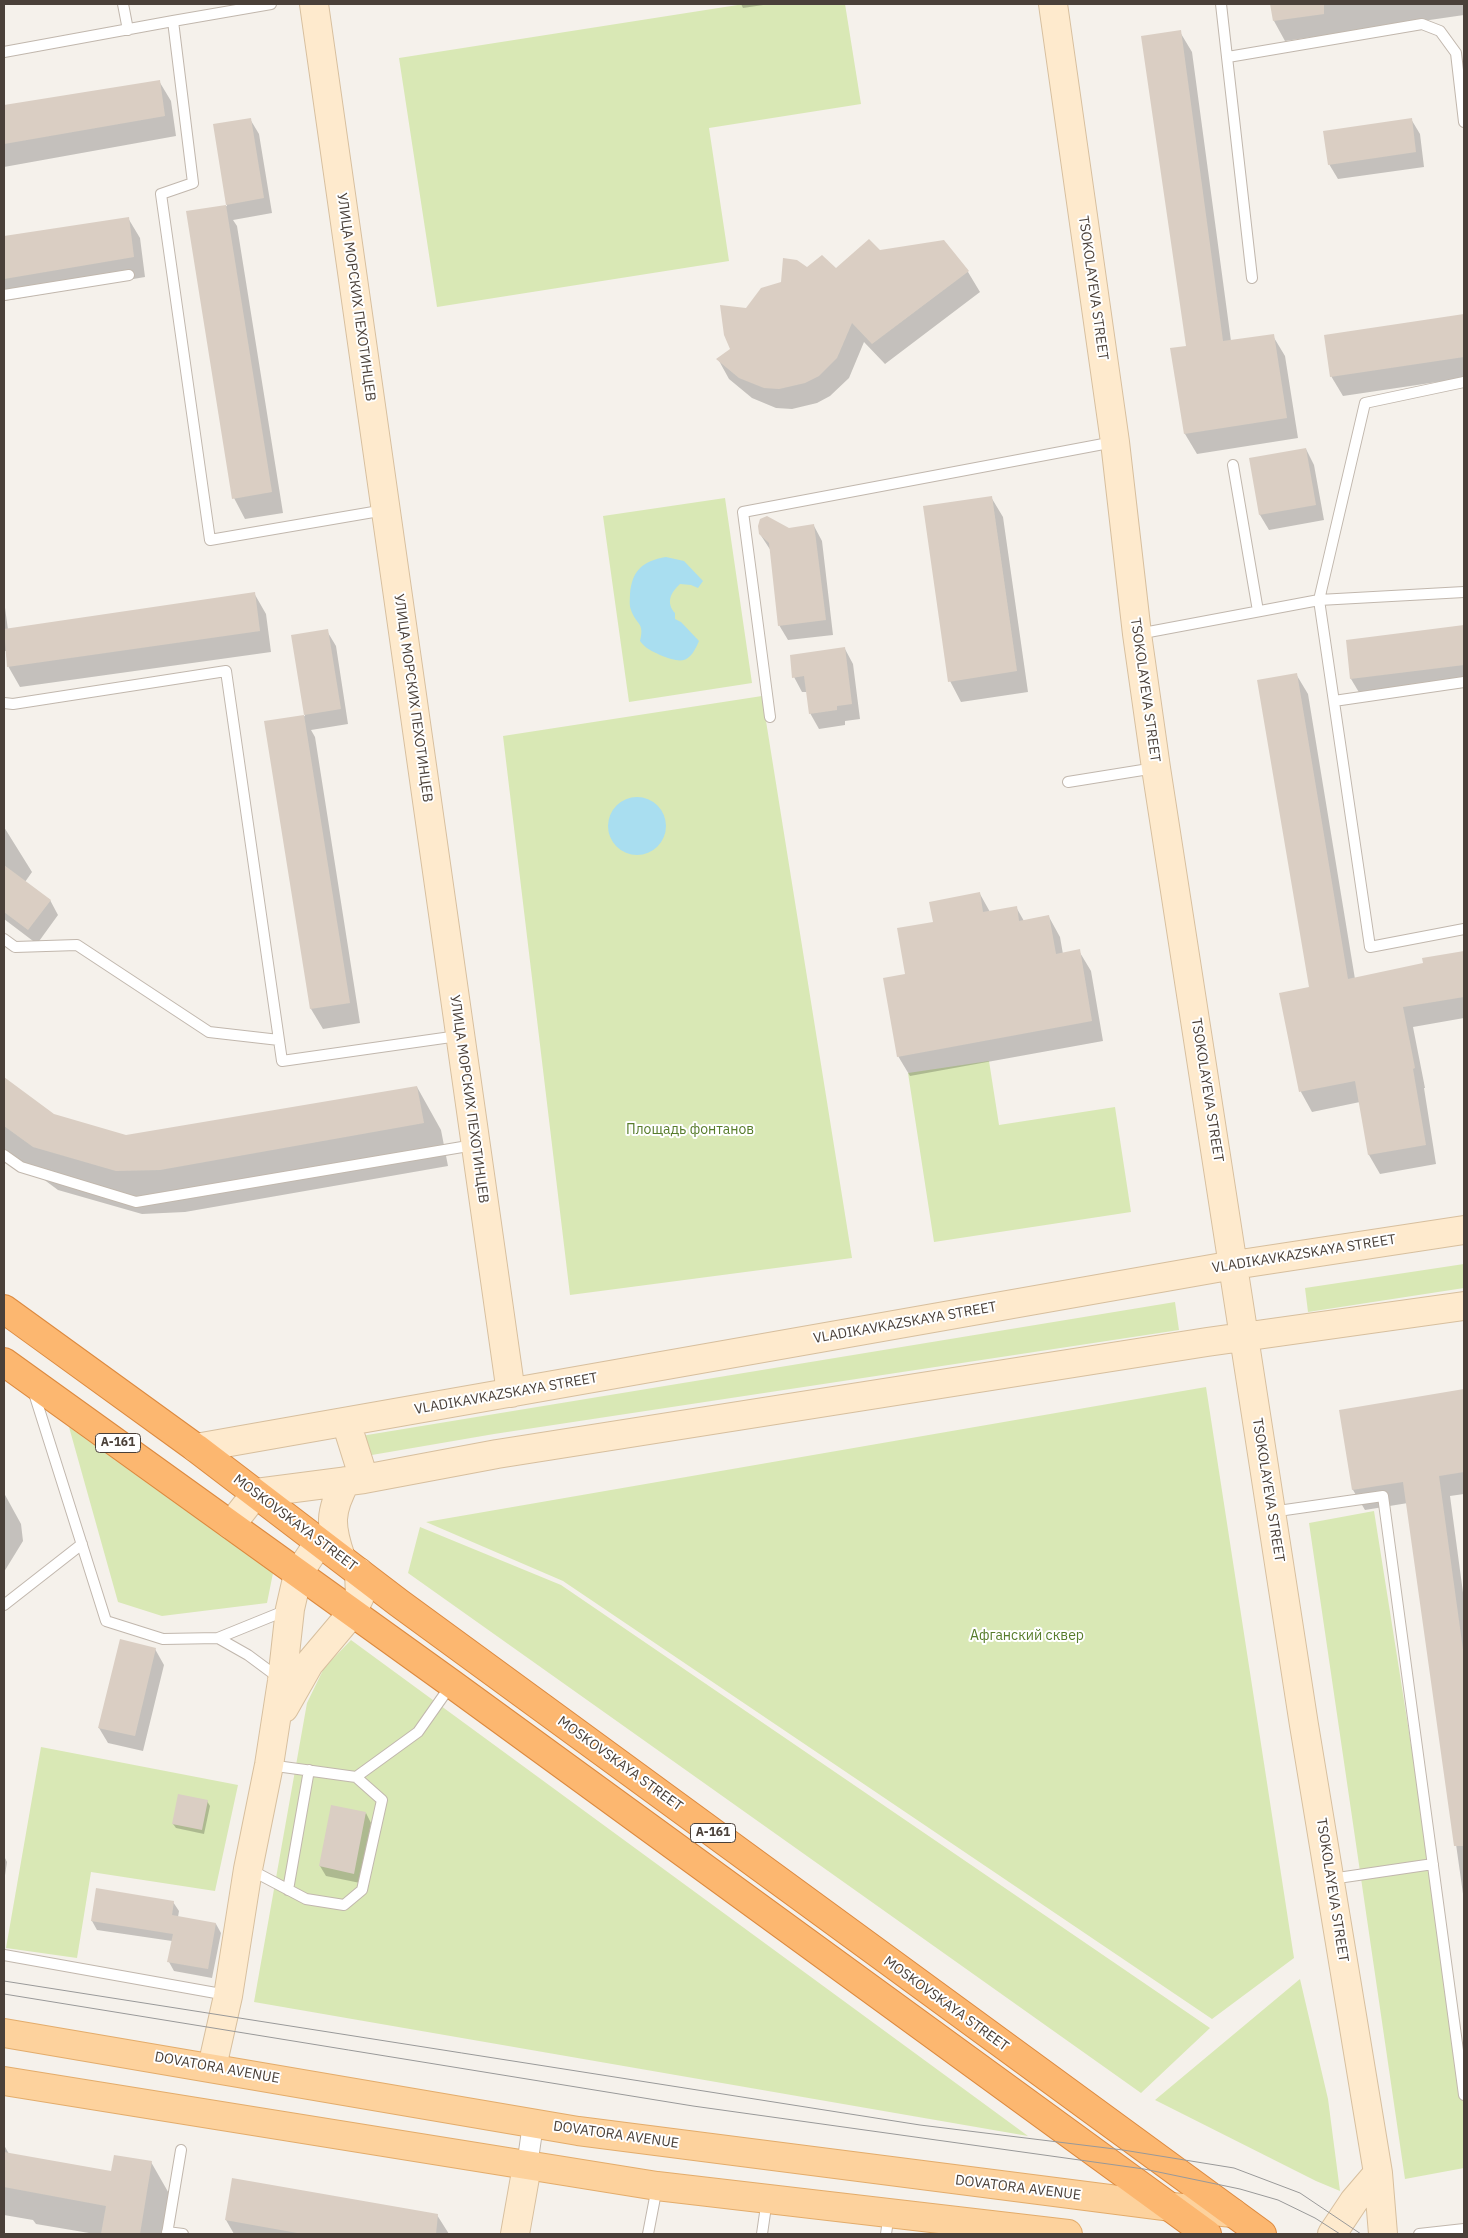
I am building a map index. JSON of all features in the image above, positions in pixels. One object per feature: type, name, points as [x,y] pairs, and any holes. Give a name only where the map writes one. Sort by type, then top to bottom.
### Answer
[{"type":"highway","name":"MOSKOVSKAYA STREET","points":[[4,1309],[256,1492],[350,1565],[1099,2117],[1262,2234]]},
{"type":"highway","name":"А-161","points":[[4,1362],[452,1684],[668,1844],[1207,2234]]},
{"type":"main road","name":"DOVATORA AVENUE","points":[[4,2033],[212,2067],[533,2124],[1172,2207],[1233,2213]]},
{"type":"main road","points":[[4,2081],[657,2186],[768,2198],[888,2223],[1068,2234]]},
{"type":"street","name":"УЛИЦА МОРСКИХ ПЕХОТИНЦЕВ","points":[[314,4],[511,1393]]},
{"type":"street","name":"TSOKOLAYEVA STREET","points":[[1053,4],[1114,442],[1137,634],[1156,768],[1271,1512],[1378,2174],[1382,2234]]},
{"type":"street","name":"VLADIKAVKAZSKAYA STREET","points":[[196,1448],[1234,1265],[1464,1230]]},
{"type":"street","points":[[231,1525],[256,1492],[355,1480],[506,1452],[1244,1336],[1464,1306]]},
{"type":"street","points":[[346,1422],[355,1480]]},
{"type":"street","points":[[275,1724],[309,1664],[352,1613],[360,1596],[350,1565],[332,1534],[331,1523],[336,1499],[355,1480]]},
{"type":"street","points":[[212,2067],[228,1996],[248,1869],[269,1765],[282,1681],[290,1609],[298,1574],[320,1541]]},
{"type":"street","points":[[515,2234],[533,2124]]},
{"type":"street","name":"TSOKOLAYEVA STREET","points":[[1368,2234],[1369,2216],[1378,2174]]},
{"type":"street","points":[[1332,2234],[1354,2201],[1378,2174]]},
{"type":"lane","points":[[123,4],[128,30]]},
{"type":"lane","points":[[4,52],[271,4]]},
{"type":"lane","points":[[1220,4],[1228,57],[1252,278]]},
{"type":"lane","points":[[173,21],[193,183],[161,194],[210,540],[386,510]]},
{"type":"lane","points":[[1228,57],[1422,24],[1440,31],[1456,53],[1464,122]]},
{"type":"lane","points":[[4,295],[129,275]]},
{"type":"lane","points":[[1464,382],[1365,402],[1319,600],[1370,946],[1464,929]]},
{"type":"lane","points":[[770,717],[743,512],[1114,442]]},
{"type":"lane","points":[[1233,465],[1258,611]]},
{"type":"lane","points":[[1137,634],[1319,600],[1464,592]]},
{"type":"lane","points":[[4,703],[14,704],[226,671],[282,1062],[460,1036]]},
{"type":"lane","points":[[1334,701],[1464,682]]},
{"type":"lane","points":[[1068,782],[1156,768]]},
{"type":"lane","points":[[4,939],[15,947],[77,945],[209,1032],[279,1040]]},
{"type":"lane","points":[[4,1155],[21,1167],[136,1202],[476,1145]]},
{"type":"lane","points":[[29,1380],[106,1621],[163,1639],[218,1638],[290,1609]]},
{"type":"lane","points":[[1271,1512],[1383,1496],[1464,2094]]},
{"type":"lane","points":[[4,1605],[82,1544]]},
{"type":"lane","points":[[218,1638],[248,1655],[282,1681]]},
{"type":"lane","points":[[356,1777],[418,1732],[452,1684]]},
{"type":"lane","points":[[248,1869],[306,1899],[344,1905],[362,1890],[382,1800],[356,1777],[269,1765]]},
{"type":"lane","points":[[288,1890],[308,1770]]},
{"type":"lane","points":[[1331,1879],[1433,1864]]},
{"type":"lane","points":[[4,1955],[228,1996]]},
{"type":"lane","points":[[181,2150],[167,2233],[182,2234]]},
{"type":"lane","points":[[648,2234],[657,2186]]},
{"type":"lane","points":[[762,2234],[768,2198]]},
{"type":"lane","points":[[1419,2234],[1464,2229]]},
{"type":"green space","points":[[744,4],[845,4],[861,104],[709,128],[729,261],[437,307],[399,58]]},
{"type":"green space","points":[[725,498],[752,683],[629,702],[603,516]]},
{"type":"green space","name":"Площадь фонтанов","points":[[762,696],[852,1258],[570,1295],[503,736]]},
{"type":"green space","points":[[989,1061],[999,1125],[1115,1107],[1131,1212],[934,1242],[908,1073]]},
{"type":"green space","points":[[1464,1264],[1464,1288],[1308,1312],[1305,1288]]},
{"type":"green space","points":[[1175,1302],[1179,1330],[494,1434],[366,1456],[361,1436]]},
{"type":"green space","name":"Афганский сквер","points":[[1206,1387],[1294,1958],[1212,2019],[563,1581],[426,1522]]},
{"type":"green space","points":[[69,1427],[273,1573],[267,1603],[162,1616],[118,1602]]},
{"type":"green space","points":[[1374,1511],[1464,2079],[1464,2168],[1405,2179],[1309,1523]]},
{"type":"green space","points":[[420,1527],[561,1585],[1210,2028],[1141,2093],[408,1573]]},
{"type":"green space","points":[[351,1640],[1028,2136],[254,2002],[307,1703],[324,1668]]},
{"type":"green space","points":[[41,1747],[238,1785],[215,1891],[91,1872],[77,1958],[6,1948]]},
{"type":"green space","points":[[1300,1979],[1328,2099],[1340,2191],[1316,2181],[1155,2100]]},
{"type":"water","points":[[666,557],[684,561],[703,581],[698,588],[680,584],[670,598],[675,619],[681,622],[699,641],[692,654],[684,660],[674,660],[660,655],[642,644],[640,641],[641,627],[633,615],[630,606],[631,586],[636,573],[645,564]]},
{"type":"water","points":[[637,797],[653,802],[661,810],[666,826],[661,842],[653,850],[637,855],[621,850],[613,842],[608,826],[613,810],[621,802]]},
{"type":"building","points":[[1270,4],[1324,4],[1324,14],[1273,21]]},
{"type":"building","points":[[1181,30],[1223,341],[1274,334],[1287,418],[1184,434],[1170,348],[1186,346],[1141,36]]},
{"type":"building","points":[[160,80],[165,116],[4,144],[4,105]]},
{"type":"building","points":[[251,118],[264,198],[226,205],[213,124]]},
{"type":"building","points":[[1412,118],[1416,152],[1328,165],[1323,131]]},
{"type":"building","points":[[226,205],[272,492],[232,499],[186,211]]},
{"type":"building","points":[[129,217],[134,257],[4,279],[4,236]]},
{"type":"building","points":[[869,239],[880,250],[944,240],[969,271],[872,344],[852,323],[837,358],[819,376],[805,383],[779,389],[764,388],[739,378],[716,359],[730,349],[724,335],[720,305],[746,308],[761,288],[781,282],[783,258],[797,260],[807,267],[822,255],[836,268]]},
{"type":"building","points":[[1464,314],[1464,357],[1330,377],[1324,335]]},
{"type":"building","points":[[1306,448],[1316,505],[1259,515],[1249,458]]},
{"type":"building","points":[[992,496],[1017,671],[948,682],[923,506]]},
{"type":"building","points":[[767,516],[789,528],[814,524],[826,620],[778,626],[769,543],[759,534],[758,526],[760,519]]},
{"type":"building","points":[[255,592],[260,631],[7,667],[4,629]]},
{"type":"building","points":[[1464,625],[1464,665],[1350,679],[1346,640]]},
{"type":"building","points":[[328,629],[341,709],[304,715],[291,635]]},
{"type":"building","points":[[845,647],[852,704],[837,706],[837,710],[809,714],[804,676],[792,678],[790,655]]},
{"type":"building","points":[[1297,673],[1348,979],[1423,963],[1422,958],[1464,951],[1464,997],[1403,1007],[1415,1068],[1413,1069],[1426,1145],[1368,1155],[1355,1081],[1299,1092],[1279,993],[1309,987],[1257,680]]},
{"type":"building","points":[[304,715],[350,1003],[310,1009],[264,721]]},
{"type":"building","points":[[4,865],[51,900],[28,930],[4,912]]},
{"type":"building","points":[[980,892],[983,912],[1017,906],[1019,921],[1049,915],[1056,954],[1080,949],[1092,1021],[897,1057],[883,978],[905,974],[897,928],[933,922],[929,902]]},
{"type":"building","points":[[4,1077],[54,1114],[126,1135],[417,1086],[424,1123],[160,1170],[116,1171],[33,1147],[4,1126]]},
{"type":"building","points":[[1464,1389],[1464,1472],[1439,1476],[1464,1657],[1464,1846],[1454,1846],[1403,1482],[1352,1490],[1339,1410]]},
{"type":"building","points":[[120,1639],[156,1648],[135,1736],[98,1728]]},
{"type":"building","points":[[178,1794],[208,1800],[202,1830],[172,1824]]},
{"type":"building","points":[[331,1805],[366,1812],[354,1874],[319,1866]]},
{"type":"building","points":[[96,1888],[174,1901],[172,1915],[216,1923],[208,1969],[167,1962],[173,1934],[91,1921]]},
{"type":"building","points":[[4,2152],[111,2171],[114,2155],[152,2161],[140,2234],[101,2234],[106,2206],[4,2187]]},
{"type":"building","points":[[232,2178],[438,2214],[436,2234],[303,2234],[225,2220]]},
{"type":"tram line","points":[[4,1981],[920,2125],[1123,2150],[1234,2168],[1300,2193],[1361,2234]]},
{"type":"tram line","points":[[4,1994],[693,2106],[1144,2169],[1240,2189],[1278,2200],[1315,2218],[1340,2234]]}]
